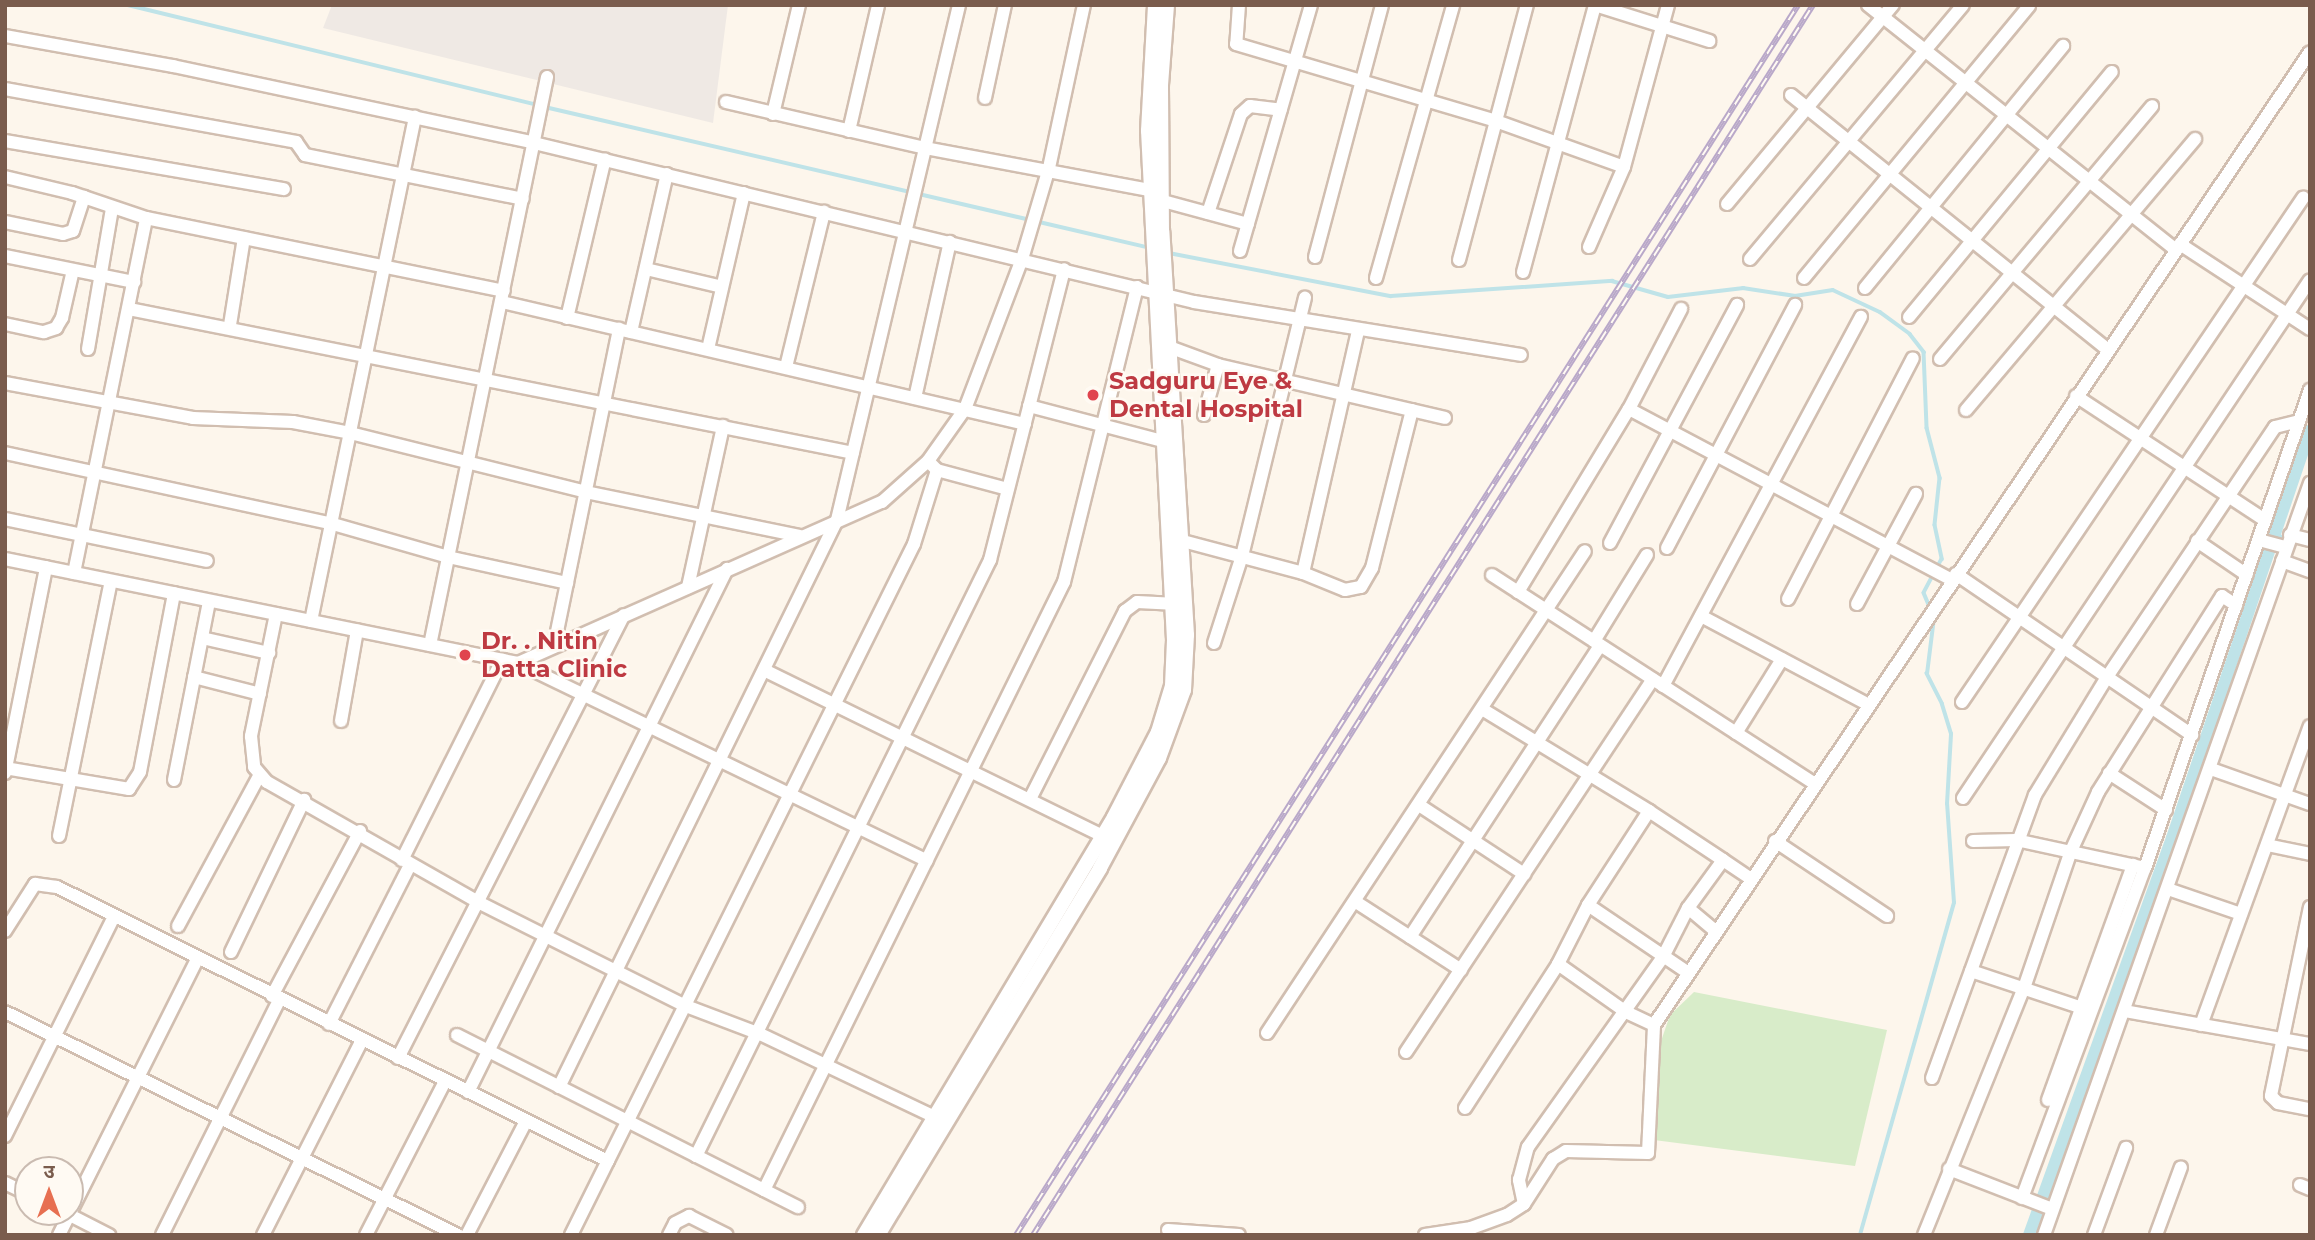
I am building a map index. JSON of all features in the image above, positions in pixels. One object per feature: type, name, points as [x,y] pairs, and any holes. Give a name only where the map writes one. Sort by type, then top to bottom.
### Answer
[{"type":"street","points":[[773,114],[799,5]]},
{"type":"street","points":[[849,131],[878,5]]},
{"type":"street","points":[[559,1087],[837,520],[959,5]]},
{"type":"street","points":[[985,98],[1005,5]]},
{"type":"street","points":[[571,1235],[914,544],[933,466],[965,409],[1022,259],[1049,168],[1084,5]]},
{"type":"street","points":[[878,1235],[1149,753],[1165,710],[1174,666],[1162,441],[1160,268],[1158,233],[1150,190],[1147,92],[1155,5]]},
{"type":"street","points":[[1158,233],[1163,201],[1161,85],[1167,5]]},
{"type":"street","points":[[1239,5],[1236,44],[1493,120],[1624,167]]},
{"type":"street","points":[[1240,251],[1311,5]]},
{"type":"street","points":[[1315,257],[1382,5]]},
{"type":"street","points":[[1376,278],[1453,5]]},
{"type":"street","points":[[1459,260],[1493,120],[1527,5]]},
{"type":"street","points":[[1523,272],[1560,144],[1595,5],[1709,41]]},
{"type":"street","points":[[1589,247],[1624,167],[1668,5]]},
{"type":"street","points":[[1868,5],[2131,215],[2310,329]]},
{"type":"street","points":[[1727,205],[1893,5]]},
{"type":"street","points":[[1750,259],[1963,5]]},
{"type":"street","points":[[1804,278],[2029,6]]},
{"type":"street","points":[[5,36],[534,143],[1161,293],[1299,320],[1521,355]]},
{"type":"street","points":[[1865,288],[2063,46]]},
{"type":"street","points":[[1425,1235],[1471,1231],[1524,1204],[1543,1170],[1566,1152],[1648,1153],[1654,1025],[1714,930],[1923,623],[1950,576],[2108,350],[2310,52]]},
{"type":"street","points":[[1909,317],[2112,72]]},
{"type":"street","points":[[429,645],[470,460],[547,78]]},
{"type":"street","points":[[5,89],[296,142],[305,155],[523,199]]},
{"type":"street","points":[[1791,95],[2108,350]]},
{"type":"street","points":[[726,102],[925,148],[1049,168],[1150,190]]},
{"type":"street","points":[[1208,214],[1241,114],[1250,106],[1281,110]]},
{"type":"street","points":[[1940,359],[2152,106]]},
{"type":"street","points":[[311,621],[415,117]]},
{"type":"street","points":[[1966,410],[2194,139]]},
{"type":"street","points":[[5,141],[284,190]]},
{"type":"street","points":[[567,317],[605,159]]},
{"type":"street","points":[[554,646],[604,402],[646,269],[667,174]]},
{"type":"street","points":[[5,177],[84,197],[146,218],[384,266],[567,317],[1025,424]]},
{"type":"street","points":[[708,349],[744,193]]},
{"type":"street","points":[[5,222],[63,234],[74,231],[84,197]]},
{"type":"street","points":[[1962,702],[2303,198]]},
{"type":"street","points":[[1163,201],[1248,225]]},
{"type":"street","points":[[88,349],[112,208]]},
{"type":"street","points":[[786,367],[824,212]]},
{"type":"street","points":[[74,573],[146,218]]},
{"type":"street","points":[[230,326],[244,237]]},
{"type":"street","points":[[915,398],[950,242]]},
{"type":"street","points":[[5,256],[134,282]]},
{"type":"street","points":[[646,269],[722,287]]},
{"type":"street","points":[[5,324],[44,332],[56,328],[62,318],[73,270]]},
{"type":"street","points":[[696,1156],[760,1034],[990,560],[1065,270]]},
{"type":"street","points":[[1963,798],[2310,280]]},
{"type":"street","points":[[764,1190],[1064,582],[1137,287]]},
{"type":"street","points":[[864,1235],[941,1120],[1100,868],[1169,736],[1188,665],[1169,347],[1161,293]]},
{"type":"street","points":[[1214,643],[1242,556],[1305,298]]},
{"type":"street","points":[[1610,543],[1672,431],[1737,304]]},
{"type":"street","points":[[1667,548],[1795,305]]},
{"type":"street","points":[[129,309],[366,353],[853,453]]},
{"type":"street","points":[[1518,592],[1629,409],[1681,309]]},
{"type":"street","points":[[1406,1052],[1588,776],[1658,682],[1701,616],[1861,317]]},
{"type":"street","points":[[1303,573],[1346,395],[1358,330]]},
{"type":"street","points":[[1169,347],[1218,365],[1445,418]]},
{"type":"street","points":[[1788,599],[1913,358]]},
{"type":"street","points":[[1204,415],[1218,365]]},
{"type":"street","points":[[5,383],[109,404],[216,421],[293,422],[350,433],[470,460],[586,492],[800,537]]},
{"type":"street","points":[[2048,1100],[2139,867],[2166,810],[2310,390]]},
{"type":"street","points":[[2076,396],[2265,520]]},
{"type":"street","points":[[1029,406],[1162,441]]},
{"type":"street","points":[[1629,409],[1926,566],[1950,576],[2020,618],[2192,735]]},
{"type":"street","points":[[1179,540],[1303,573],[1345,590],[1361,587],[1372,568],[1412,410]]},
{"type":"street","points":[[1932,1078],[2016,840],[2035,795],[2107,677],[2275,427],[2299,421]]},
{"type":"street","points":[[688,587],[723,426]]},
{"type":"street","points":[[5,453],[332,524],[448,557],[567,583]]},
{"type":"street","points":[[933,466],[1008,489]]},
{"type":"street","points":[[518,663],[882,502],[933,466]]},
{"type":"street","points":[[2048,1233],[2049,1208],[2168,889],[2310,483]]},
{"type":"street","points":[[1857,604],[1916,494]]},
{"type":"street","points":[[5,519],[206,561]]},
{"type":"street","points":[[2259,540],[2287,545],[2310,540]]},
{"type":"street","points":[[2197,541],[2247,575]]},
{"type":"street","points":[[2287,545],[2310,571]]},
{"type":"street","points":[[1267,1033],[1356,902],[1584,551]]},
{"type":"street","points":[[1410,937],[1536,744],[1647,555]]},
{"type":"street","points":[[5,559],[518,663],[927,861]]},
{"type":"street","points":[[46,568],[6,770],[130,789],[136,782],[174,593]]},
{"type":"street","points":[[468,1092],[727,569]]},
{"type":"street","points":[[1492,575],[1814,783]]},
{"type":"street","points":[[59,836],[111,581]]},
{"type":"street","points":[[1924,1235],[2024,989],[2071,851],[2109,773],[2222,596],[2236,605]]},
{"type":"street","points":[[174,780],[209,601]]},
{"type":"street","points":[[1030,799],[1125,611],[1137,602],[1172,604]]},
{"type":"street","points":[[276,614],[250,746],[259,776],[359,831],[406,863],[478,902],[686,1006],[760,1034],[941,1120]]},
{"type":"street","points":[[398,1058],[624,615]]},
{"type":"street","points":[[1701,616],[1867,704]]},
{"type":"street","points":[[341,720],[357,631]]},
{"type":"street","points":[[202,638],[269,653]]},
{"type":"street","points":[[1736,733],[1782,659]]},
{"type":"street","points":[[329,1024],[502,660]]},
{"type":"street","points":[[764,670],[1103,836]]},
{"type":"street","points":[[194,677],[260,694]]},
{"type":"street","points":[[5,699],[19,702]]},
{"type":"street","points":[[1482,709],[1649,811],[1749,878]]},
{"type":"street","points":[[2201,1025],[2310,726]]},
{"type":"street","points":[[2211,769],[2310,804]]},
{"type":"street","points":[[2109,773],[2166,810]]},
{"type":"street","points":[[178,926],[259,776]]},
{"type":"street","points":[[231,952],[303,800]]},
{"type":"street","points":[[1419,805],[1524,874]]},
{"type":"street","points":[[1465,1108],[1558,964],[1588,905],[1649,811]]},
{"type":"street","points":[[162,1235],[222,1120],[276,998],[359,831]]},
{"type":"street","points":[[1973,841],[2016,840],[2139,867]]},
{"type":"street","points":[[1775,841],[1887,916]]},
{"type":"street","points":[[2267,845],[2310,854]]},
{"type":"street","points":[[1524,1204],[1519,1180],[1528,1146],[1626,1012],[1663,957],[1688,908],[1723,860]]},
{"type":"street","points":[[2025,1199],[2139,867]]},
{"type":"street","points":[[5,931],[26,892],[44,883],[608,1161]]},
{"type":"street","points":[[2168,889],[2241,914]]},
{"type":"street","points":[[1356,902],[1461,970]]},
{"type":"street","points":[[1588,905],[1687,972]]},
{"type":"street","points":[[2310,907],[2271,1096],[2278,1103],[2310,1109]]},
{"type":"street","points":[[1688,908],[1714,930]]},
{"type":"street","points":[[5,1136],[113,918]]},
{"type":"street","points":[[84,1179],[197,960]]},
{"type":"street","points":[[1558,964],[1626,1012],[1654,1025]]},
{"type":"street","points":[[1971,971],[2082,1008]]},
{"type":"street","points":[[2124,1011],[2310,1044]]},
{"type":"street","points":[[5,1012],[55,1039],[458,1235]]},
{"type":"street","points":[[457,1035],[799,1207]]},
{"type":"street","points":[[263,1235],[362,1040]]},
{"type":"street","points":[[366,1235],[445,1081]]},
{"type":"street","points":[[467,1235],[526,1121]]},
{"type":"street","points":[[2094,1235],[2126,1148]]},
{"type":"street","points":[[2157,1235],[2180,1167]]},
{"type":"street","points":[[1949,1169],[2049,1208]]},
{"type":"street","points":[[669,1235],[675,1223],[689,1216],[727,1235]]},
{"type":"street","points":[[84,1222],[109,1235]]},
{"type":"street","points":[[1168,1230],[1239,1235]]},
{"type":"shaded area","points":[[332,5],[728,5],[713,123],[323,28]]},
{"type":"green space","points":[[1694,992],[1887,1030],[1855,1166],[1654,1140],[1659,1047],[1670,1015]]},
{"type":"waterway","points":[[128,5],[537,105]]},
{"type":"waterway","points":[[545,107],[1151,248]]},
{"type":"waterway","points":[[1169,253],[1391,296],[1612,281],[1668,297],[1743,288],[1795,296],[1833,290],[1880,312],[1910,334],[1924,352],[1927,428],[1940,478],[1935,525],[1942,559],[1924,593],[1930,607]]},
{"type":"waterway","points":[[2029,1235],[2172,838],[2310,431]]},
{"type":"waterway","points":[[2275,535],[2286,538]]},
{"type":"waterway","points":[[1860,1235],[1954,903],[1947,804],[1951,734],[1942,704],[1927,674],[1934,618]]},
{"type":"railway","points":[[1016,1235],[1798,5]]},
{"type":"railway","points":[[1033,1235],[1813,5]]},
{"type":"place","name":"Sadguru Eye & Dental Hospital","points":[[1093,395]]},
{"type":"place","name":"Dr. . Nitin Datta Clinic","points":[[465,655]]}]
